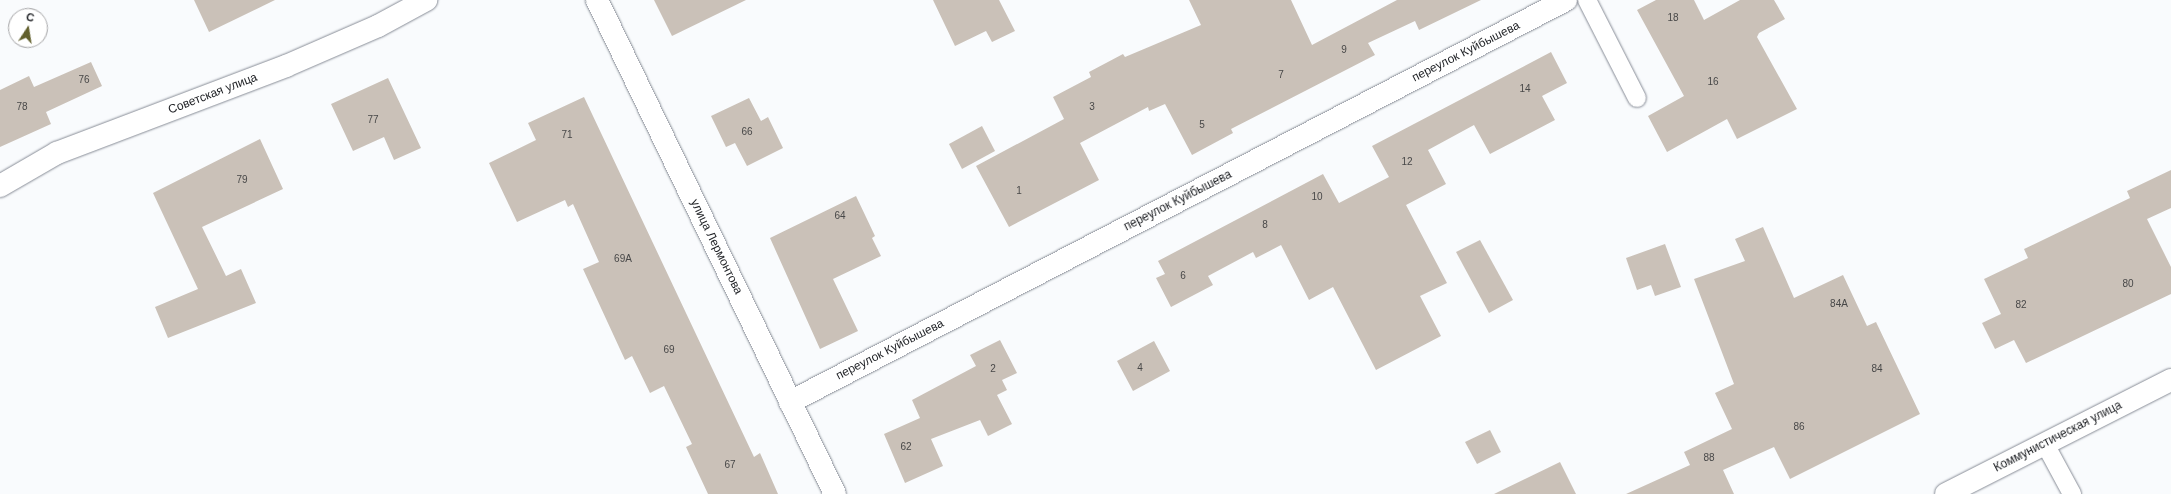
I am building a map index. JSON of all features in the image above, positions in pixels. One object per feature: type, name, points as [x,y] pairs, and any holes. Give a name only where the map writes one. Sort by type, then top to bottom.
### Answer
[{"type":"street","name":"Советская улица","points":[[0,186],[57,152],[286,66],[378,26],[426,0]]},
{"type":"street","name":"улица Лермонтова","points":[[597,0],[835,494]]},
{"type":"street","name":"переулок Куйбышева","points":[[790,402],[1566,0]]},
{"type":"street","name":"Коммунистическая улица","points":[[1946,494],[2171,380]]},
{"type":"lane","points":[[1587,0],[1637,98]]},
{"type":"lane","points":[[2046,444],[2072,494]]},
{"type":"building","points":[[194,0],[275,0],[209,32]]},
{"type":"building","points":[[654,0],[746,0],[672,36]]},
{"type":"building","points":[[933,0],[999,0],[1015,31],[992,42],[986,31],[955,46]]},
{"type":"building","points":[[1189,0],[1291,0],[1312,45],[1397,0],[1481,0],[1419,30],[1415,21],[1368,43],[1375,55],[1231,129],[1233,133],[1192,155],[1165,104],[1149,111],[1148,107],[1080,143],[1099,180],[1009,227],[976,166],[1064,119],[1053,97],[1091,77],[1089,72],[1123,54],[1125,57],[1201,25]]},
{"type":"building","points":[[1656,0],[1694,0],[1704,20],[1740,0],[1774,0],[1785,19],[1759,33],[1757,37],[1797,109],[1737,139],[1727,119],[1667,152],[1648,116],[1684,96],[1637,10]]},
{"type":"building","points":[[1551,52],[1567,83],[1542,96],[1555,120],[1490,154],[1474,125],[1428,150],[1446,184],[1406,205],[1447,283],[1420,296],[1441,336],[1376,370],[1333,287],[1309,300],[1281,245],[1256,258],[1253,252],[1208,276],[1213,285],[1171,307],[1156,278],[1165,274],[1158,261],[1323,174],[1339,203],[1389,177],[1372,146]]},
{"type":"building","points":[[91,62],[102,86],[46,112],[51,124],[0,147],[0,90],[29,76],[34,87]]},
{"type":"building","points":[[388,78],[421,148],[394,160],[384,137],[353,151],[331,104]]},
{"type":"building","points":[[584,97],[754,457],[760,453],[778,494],[708,494],[686,447],[692,444],[664,386],[650,393],[632,356],[625,360],[583,269],[599,262],[573,204],[568,207],[565,200],[517,222],[489,163],[536,140],[528,123]]},
{"type":"building","points":[[749,98],[761,121],[768,117],[783,148],[747,166],[735,143],[726,147],[711,116]]},
{"type":"building","points":[[982,126],[995,151],[962,169],[949,144]]},
{"type":"building","points":[[260,139],[283,189],[202,227],[226,276],[241,269],[256,303],[168,338],[155,307],[198,289],[153,193]]},
{"type":"building","points":[[2171,170],[2171,208],[2147,219],[2171,267],[2171,294],[2026,363],[2014,340],[1995,349],[1982,323],[2001,314],[1984,279],[2028,258],[2024,249],[2130,198],[2127,191]]},
{"type":"building","points":[[856,196],[875,236],[872,238],[881,256],[833,279],[858,331],[820,349],[770,238]]},
{"type":"building","points":[[1763,227],[1794,298],[1843,275],[1867,326],[1876,322],[1920,414],[1790,479],[1774,447],[1723,470],[1734,494],[1626,494],[1690,465],[1684,452],[1732,429],[1715,393],[1734,384],[1694,279],[1745,261],[1735,239]]},
{"type":"building","points":[[1480,240],[1513,300],[1489,313],[1456,252]]},
{"type":"building","points":[[1665,244],[1681,287],[1655,296],[1651,285],[1637,290],[1626,258]]},
{"type":"building","points":[[1000,340],[1017,373],[1002,380],[1007,390],[997,395],[1012,424],[988,436],[980,420],[931,439],[943,466],[905,483],[884,434],[920,418],[912,400],[976,366],[970,355]]},
{"type":"building","points":[[1154,341],[1170,371],[1133,391],[1117,361]]},
{"type":"building","points":[[1490,430],[1501,452],[1477,464],[1465,442]]},
{"type":"building","points":[[1560,462],[1576,494],[1494,494]]}]
